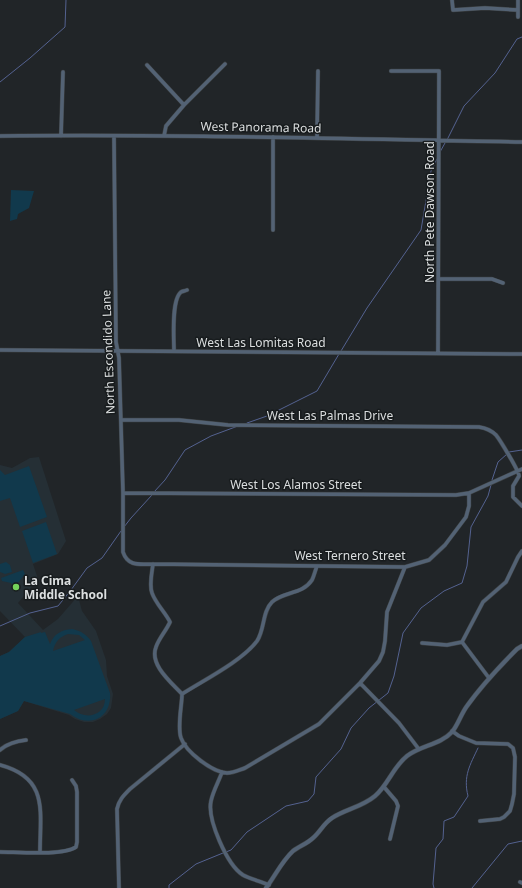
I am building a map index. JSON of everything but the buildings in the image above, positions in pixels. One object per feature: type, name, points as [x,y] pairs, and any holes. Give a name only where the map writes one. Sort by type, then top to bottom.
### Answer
[{"type":"street","points":[[452,0],[453,10],[485,8],[518,10]]},
{"type":"street","points":[[518,0],[518,17]]},
{"type":"street","points":[[164,136],[166,126],[184,105],[225,64]]},
{"type":"street","points":[[147,65],[184,105]]},
{"type":"street","points":[[316,137],[318,71]]},
{"type":"street","name":"North Pete Dawson Road","points":[[391,71],[439,71],[440,141],[438,353]]},
{"type":"street","points":[[61,136],[63,72]]},
{"type":"street","name":"West Panorama Road","points":[[0,136],[316,137],[522,142]]},
{"type":"street","name":"North Escondido Lane","points":[[114,136],[116,342],[119,358],[123,493],[123,552],[125,559],[130,563]]},
{"type":"street","points":[[273,137],[273,230]]},
{"type":"street","points":[[439,279],[492,279],[503,283]]},
{"type":"street","points":[[174,351],[175,309],[178,296],[181,292],[188,290]]},
{"type":"street","name":"West Las Lomitas Road","points":[[0,350],[522,354]]},
{"type":"street","name":"West Las Palmas Drive","points":[[121,420],[179,420],[228,425],[479,426],[496,435],[513,465],[520,469]]},
{"type":"street","points":[[469,493],[520,469]]},
{"type":"street","points":[[520,469],[519,476],[513,486],[513,497],[522,506]]},
{"type":"street","name":"West Los Alamos Street","points":[[123,493],[456,495],[469,493]]},
{"type":"street","name":"West Ternero Street","points":[[130,563],[405,567],[429,560],[445,545],[466,517],[469,506],[469,493]]},
{"type":"street","points":[[462,642],[483,602],[506,582],[522,551]]},
{"type":"street","points":[[153,564],[151,591],[157,602],[166,613],[170,622],[155,649],[154,657],[159,668],[182,694],[181,738],[199,760],[222,772],[234,772],[245,768],[319,724],[360,683],[379,661],[383,652],[387,612],[405,567]]},
{"type":"street","points":[[182,694],[233,662],[249,649],[257,640],[262,629],[265,613],[271,603],[279,596],[300,591],[311,581],[317,566]]},
{"type":"street","points":[[422,643],[447,645],[462,642]]},
{"type":"street","points":[[462,642],[489,678]]},
{"type":"street","points":[[222,772],[211,800],[212,822],[218,838],[239,872],[267,886],[287,857],[294,850],[313,838],[326,822],[374,797],[384,787],[398,764],[418,748],[438,742],[452,731],[466,708],[489,678],[517,649],[522,646]]},
{"type":"street","points":[[360,683],[399,723],[418,748]]},
{"type":"street","points":[[452,731],[459,736],[476,743],[508,744],[513,748],[515,757],[514,794],[510,811],[500,819],[480,821]]},
{"type":"street","points":[[0,750],[15,741],[26,740]]},
{"type":"street","points":[[119,888],[119,802],[130,789],[184,743]]},
{"type":"street","points":[[0,765],[10,768],[25,776],[36,789],[39,797],[40,808],[40,852]]},
{"type":"street","points":[[72,780],[76,786],[77,792],[77,842],[75,848]]},
{"type":"street","points":[[384,787],[396,801],[398,806],[390,839]]},
{"type":"street","points":[[0,852],[55,852],[75,848],[80,850]]},
{"type":"shaded area","points":[[11,190],[34,191],[29,208],[18,214],[17,219],[10,221]]},
{"type":"shaded area","name":"La Cima Middle School","points":[[39,457],[66,541],[58,554],[33,564],[38,579],[18,603],[43,630],[58,619],[78,596],[82,611],[96,631],[106,660],[107,676],[113,694],[111,708],[107,714],[93,722],[84,722],[69,715],[24,701],[18,711],[0,719],[0,656],[9,652],[25,637],[0,611],[0,465],[12,468],[30,458]]},
{"type":"shaded area","points":[[29,466],[47,517],[20,527],[10,498],[0,501],[0,470],[5,475]]},
{"type":"shaded area","points":[[46,522],[57,554],[33,563],[22,531]]},
{"type":"shaded area","points":[[6,562],[10,565],[12,572],[5,574],[0,572],[0,564]]},
{"type":"shaded area","points":[[23,570],[25,574],[14,588],[11,583],[2,581],[1,578]]},
{"type":"shaded area","points":[[72,629],[81,632],[91,641],[110,693],[110,702],[103,715],[92,721],[85,721],[70,714],[24,701],[18,711],[0,719],[0,656],[9,652],[25,637],[45,632],[50,644],[56,635]],"holes":[[[68,634],[79,635],[85,640],[53,651],[58,640]],[[105,699],[102,709],[94,715],[83,715],[74,710]]]},
{"type":"waterway","points":[[0,82],[65,27],[66,0]]},
{"type":"waterway","points":[[447,140],[464,106],[495,73],[517,39],[522,37]]},
{"type":"waterway","points":[[440,152],[445,143]]},
{"type":"waterway","points":[[341,351],[367,308],[421,230],[431,171],[437,159]]},
{"type":"waterway","points":[[247,423],[267,416],[317,391],[339,354]]},
{"type":"waterway","points":[[154,492],[165,480],[185,450],[211,436],[238,426]]},
{"type":"waterway","points":[[509,452],[522,450]]},
{"type":"waterway","points":[[492,480],[498,462],[507,454]]},
{"type":"waterway","points":[[226,852],[231,850],[247,832],[286,806],[308,801],[314,794],[316,777],[341,749],[351,728],[369,708],[388,693],[394,676],[403,633],[421,608],[444,591],[462,583],[467,566],[471,527],[488,496],[491,485]]},
{"type":"waterway","points":[[124,527],[152,495]]},
{"type":"waterway","points":[[0,626],[30,613],[58,606],[87,568],[102,558],[121,531]]},
{"type":"waterway","points":[[434,888],[436,848],[443,839],[444,821],[454,817],[468,796],[466,782],[468,771],[478,748]]},
{"type":"waterway","points":[[472,888],[508,844],[522,841]]},
{"type":"waterway","points":[[169,888],[169,885],[196,864],[223,853]]},
{"type":"place","name":"La Cima Middle School","points":[[16,587]]}]
